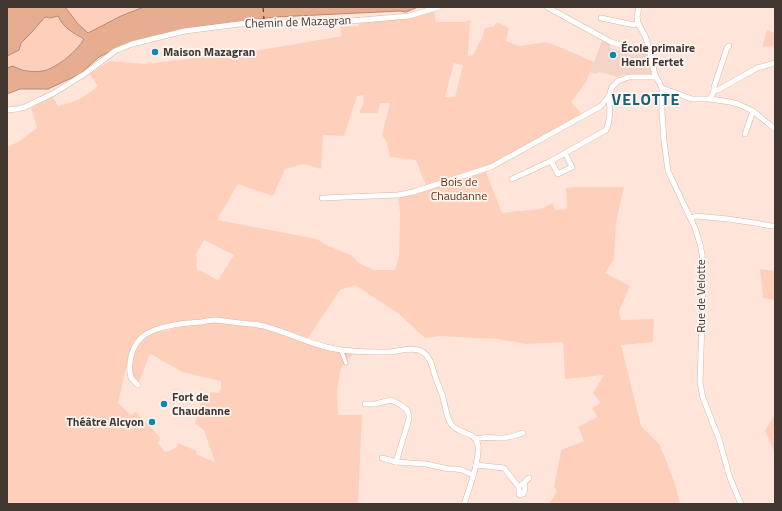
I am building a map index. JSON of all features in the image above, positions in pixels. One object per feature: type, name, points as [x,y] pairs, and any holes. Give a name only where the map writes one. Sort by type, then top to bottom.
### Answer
[{"type":"street","name":"Chemin de Mazagran","points":[[7,110],[25,107],[54,93],[86,73],[115,51],[132,44],[186,31],[255,22],[340,22],[409,16],[439,7]]},
{"type":"street","points":[[547,7],[611,42],[650,52]]},
{"type":"street","points":[[639,7],[637,17],[638,23],[646,38],[656,77],[662,88],[692,99],[710,99],[730,102],[742,106],[753,110],[775,129]]},
{"type":"street","points":[[601,18],[634,25],[638,23]]},
{"type":"street","points":[[710,99],[714,91],[728,46]]},
{"type":"street","points":[[714,91],[757,68],[775,63]]},
{"type":"street","points":[[322,198],[398,195],[413,192],[491,167],[596,110],[609,96],[615,83],[623,78],[656,77]]},
{"type":"street","name":"Rue de Velotte","points":[[662,88],[662,120],[668,171],[695,228],[700,244],[703,269],[700,383],[703,398],[720,438],[730,478],[741,504]]},
{"type":"street","points":[[512,180],[551,161],[606,130],[610,107],[609,96]]},
{"type":"street","points":[[745,134],[753,110]]},
{"type":"street","points":[[551,161],[558,174],[572,167],[565,153]]},
{"type":"street","points":[[690,218],[696,216],[722,218],[775,226]]},
{"type":"street","points":[[138,385],[131,378],[130,363],[132,354],[140,340],[145,335],[158,329],[185,323],[215,320],[264,326],[308,342],[341,350],[390,352],[412,349],[419,350],[429,360],[437,384],[441,391],[448,419],[451,424],[456,430],[472,435],[476,439],[478,451],[476,465],[464,504]]},
{"type":"street","points":[[341,350],[346,364]]},
{"type":"street","points":[[364,404],[375,404],[391,400],[407,410],[409,419],[396,462]]},
{"type":"street","points":[[476,439],[481,437],[512,437],[523,433]]},
{"type":"street","points":[[382,458],[396,462],[426,464],[462,470],[473,475]]},
{"type":"street","points":[[476,465],[504,468],[518,486],[519,494],[522,496],[524,484],[526,480],[530,478]]},
{"type":"street","points":[[518,486],[524,484]]},
{"type":"shaded area","points":[[7,7],[65,7],[78,24],[88,33],[121,16],[144,7],[418,7],[406,12],[400,11],[274,17],[189,28],[124,45],[99,57],[80,74],[48,89],[20,89],[7,94],[7,68],[13,66],[21,70],[47,70],[68,57],[84,39],[66,27],[58,16],[50,18],[45,17],[21,43],[19,50],[7,56]]},
{"type":"shaded area","points":[[602,41],[611,44],[610,48],[619,51],[620,48],[623,47],[646,54],[649,58],[652,72],[650,75],[628,74],[617,77],[600,72],[597,72],[597,74],[590,72]]},
{"type":"green space","points":[[65,7],[144,7],[121,16],[88,33],[78,24]]},
{"type":"green space","name":"Bois de Chaudanne","points":[[434,10],[436,22],[464,22],[470,20],[468,56],[473,55],[482,38],[485,28],[494,26],[497,22],[509,28],[506,41],[520,46],[546,42],[594,62],[586,82],[571,102],[582,114],[518,150],[486,172],[502,213],[540,209],[553,203],[555,210],[567,209],[566,188],[624,187],[616,223],[614,259],[605,273],[630,286],[619,311],[621,320],[654,319],[653,342],[621,345],[641,426],[660,445],[675,484],[680,504],[549,504],[557,491],[554,487],[561,450],[584,441],[578,427],[597,417],[592,408],[601,403],[593,393],[604,375],[565,379],[563,342],[526,344],[498,339],[440,336],[425,338],[399,314],[355,285],[340,290],[308,338],[262,324],[215,318],[185,321],[156,327],[145,332],[132,346],[118,403],[131,415],[136,412],[158,435],[160,438],[158,443],[165,452],[176,448],[178,443],[197,451],[196,454],[215,462],[204,430],[195,424],[202,397],[209,397],[211,392],[219,393],[221,381],[182,372],[151,354],[139,382],[133,375],[132,365],[135,354],[144,339],[151,334],[158,332],[215,320],[264,326],[353,354],[341,368],[337,389],[338,415],[362,415],[358,504],[7,504],[7,147],[18,142],[37,128],[31,108],[52,96],[58,106],[84,96],[98,86],[89,74],[110,61],[146,64],[260,50],[342,36],[340,27],[358,26],[361,22]],"holes":[[[454,63],[463,65],[455,97],[445,97]],[[363,95],[364,102],[359,113],[378,113],[380,103],[390,103],[382,135],[387,143],[390,157],[416,160],[427,189],[398,197],[400,213],[399,256],[395,270],[374,270],[359,263],[351,255],[326,245],[317,239],[217,220],[238,184],[273,196],[285,169],[303,164],[321,169],[323,135],[344,136],[357,96]],[[204,240],[234,255],[218,280],[197,269],[196,254]]]},
{"type":"green space","points":[[58,16],[66,27],[84,39],[73,53],[58,65],[43,71],[26,71],[13,66],[7,68],[7,56],[19,50],[21,43],[45,17],[50,18]]},
{"type":"green space","points":[[767,30],[774,33],[775,31],[775,46],[762,47]]},
{"type":"green space","points":[[760,269],[775,271],[775,300],[763,298]]},
{"type":"green space","points":[[775,414],[775,453],[765,431]]},
{"type":"ferry route","points":[[263,7],[264,19]]},
{"type":"place","name":"Maison Mazagran","points":[[155,52]]},
{"type":"place","name":"École primaire Henri Fertet","points":[[613,55]]},
{"type":"place","name":"Fort de Chaudanne","points":[[164,404]]},
{"type":"place","name":"Théâtre Alcyon","points":[[152,422]]},
{"type":"district","name":"VELOTTE","points":[[646,99]]}]
